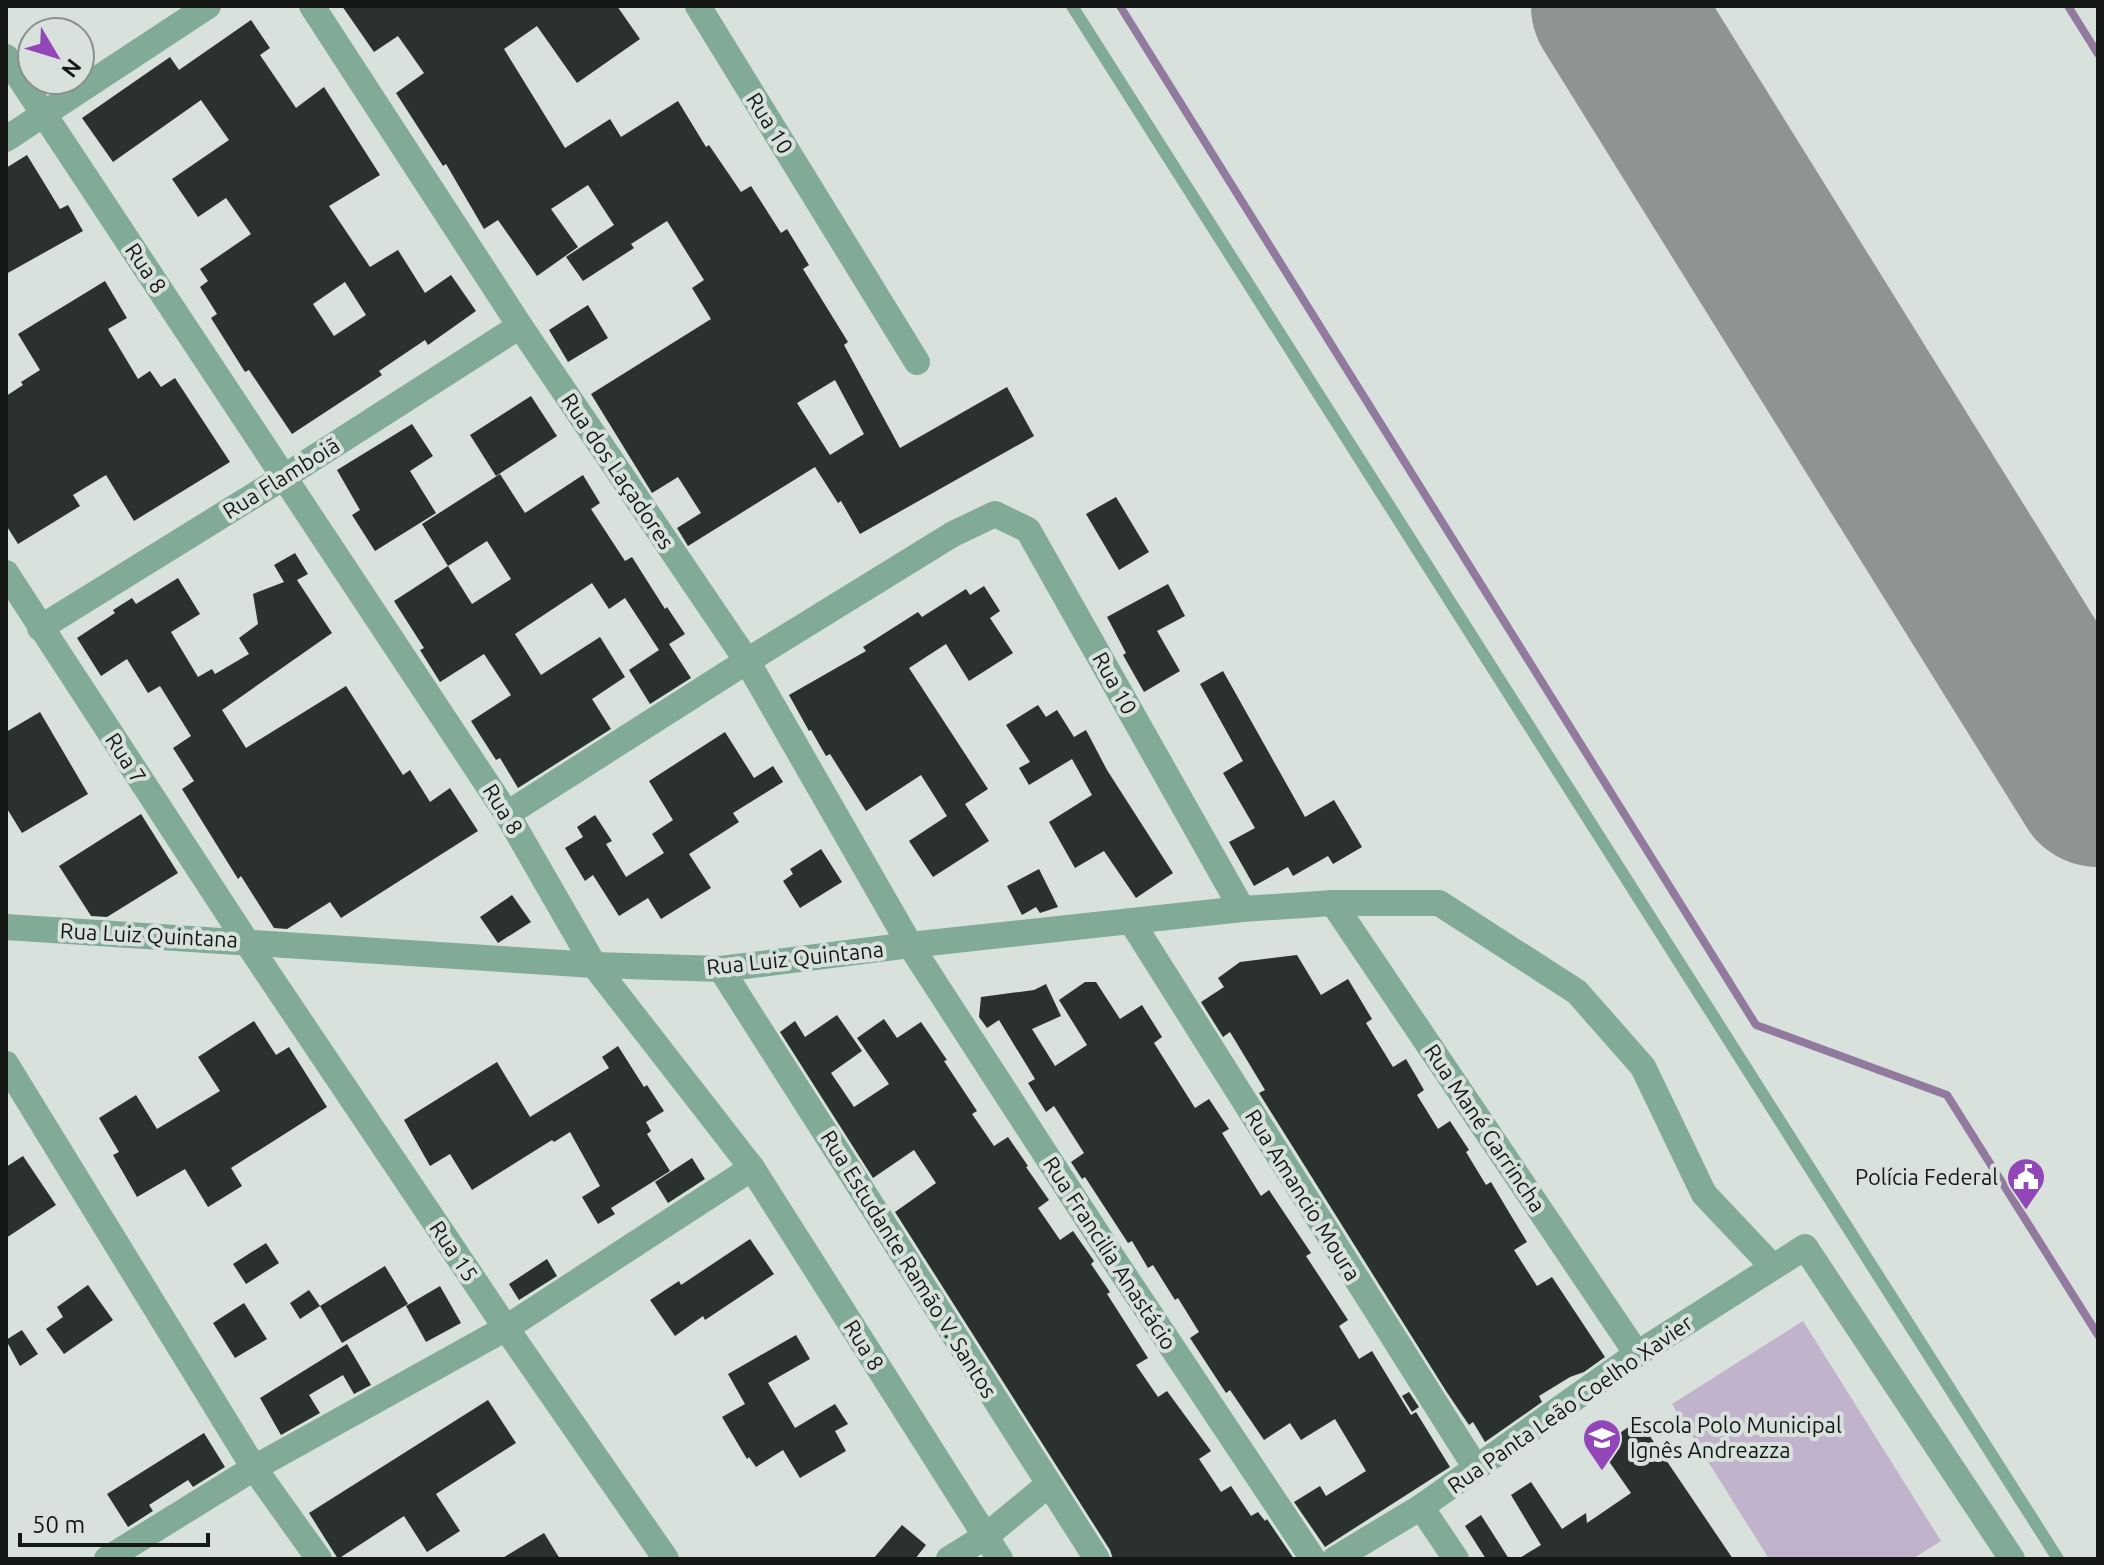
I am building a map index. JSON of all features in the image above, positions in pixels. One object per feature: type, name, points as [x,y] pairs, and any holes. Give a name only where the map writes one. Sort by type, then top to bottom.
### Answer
[{"type":"street","points":[[6,139],[208,6]]},
{"type":"street","name":"Rua dos Laçadores","points":[[312,6],[520,326],[747,661],[910,945]]},
{"type":"street","name":"Rua 10","points":[[698,6],[917,362]]},
{"type":"street","name":"Rua 8","points":[[6,57],[507,814],[594,965],[752,1168],[1000,1559]]},
{"type":"street","name":"Rua Flamboiã","points":[[40,628],[520,326]]},
{"type":"street","name":"Rua 10","points":[[747,661],[953,534],[995,514],[1028,530],[1242,909]]},
{"type":"street","name":"Rua 7","points":[[6,573],[246,941]]},
{"type":"street","points":[[507,814],[747,661]]},
{"type":"street","name":"Rua Luiz Quintana","points":[[6,927],[594,965],[721,969],[1242,909],[1333,903],[1439,903],[1577,992],[1643,1067],[1704,1194],[1773,1267]]},
{"type":"street","name":"Rua Mané Garrincha","points":[[1333,903],[1637,1354]]},
{"type":"street","name":"Rua Amancio Moura","points":[[1131,921],[1476,1468]]},
{"type":"street","name":"Rua 15","points":[[246,941],[506,1328],[666,1559]]},
{"type":"street","name":"Rua Francilia Anastácio","points":[[910,945],[1313,1559]]},
{"type":"street","name":"Rua Estudante Ramão V. Santos","points":[[721,969],[1097,1559]]},
{"type":"street","points":[[6,1064],[254,1468],[319,1559]]},
{"type":"street","points":[[107,1559],[254,1468],[506,1328],[752,1168]]},
{"type":"street","name":"Rua Panta Leão Coelho Xavier","points":[[1335,1559],[1421,1507],[1637,1354],[1805,1247],[2012,1559]]},
{"type":"street","points":[[949,1559],[986,1536],[1049,1484]]},
{"type":"street","points":[[1421,1507],[1456,1559]]},
{"type":"lane","points":[[1072,6],[2058,1559]]},
{"type":"shaded area","points":[[1803,1321],[1941,1541],[1912,1559],[1769,1559],[1672,1404]]},
{"type":"building","points":[[342,6],[617,6],[640,39],[577,83],[537,26],[504,49],[565,148],[610,119],[621,137],[678,101],[706,147],[709,145],[741,192],[751,186],[781,233],[787,229],[809,265],[803,269],[848,342],[844,345],[900,448],[1007,387],[1034,436],[860,534],[841,501],[838,503],[815,467],[688,546],[677,528],[701,513],[678,477],[652,493],[591,394],[711,319],[692,288],[704,280],[667,221],[631,244],[634,248],[583,281],[566,257],[614,225],[588,185],[551,209],[578,247],[537,276],[498,220],[484,229],[446,164],[443,166],[396,93],[424,73],[398,36],[374,52]],"holes":[[[835,380],[864,434],[830,455],[797,403]]]},
{"type":"building","points":[[251,20],[270,48],[260,55],[296,108],[324,87],[380,175],[329,206],[370,267],[398,250],[425,293],[451,275],[476,311],[428,345],[425,340],[379,371],[382,375],[292,434],[249,370],[245,372],[211,318],[217,314],[200,287],[208,281],[200,269],[251,234],[226,198],[198,217],[172,179],[229,140],[201,100],[113,162],[82,118],[170,57],[179,70]],"holes":[[[345,282],[366,315],[334,336],[313,304]]]},
{"type":"building","points":[[27,155],[60,209],[68,205],[83,231],[6,274],[6,168]]},
{"type":"building","points":[[105,281],[127,318],[108,329],[138,379],[150,371],[161,387],[175,378],[230,462],[134,521],[106,475],[73,495],[80,506],[18,544],[6,525],[6,396],[40,370],[18,334]]},
{"type":"building","points":[[588,305],[608,338],[568,362],[549,330]]},
{"type":"building","points":[[531,396],[557,436],[496,476],[470,435]]},
{"type":"building","points":[[412,424],[433,456],[410,471],[436,513],[375,551],[352,515],[360,510],[337,470]]},
{"type":"building","points":[[500,474],[525,513],[583,475],[600,503],[591,509],[625,561],[632,557],[685,634],[669,644],[691,678],[650,704],[629,670],[659,650],[625,598],[609,609],[592,583],[515,634],[541,675],[600,637],[625,677],[592,699],[611,729],[518,788],[500,758],[496,760],[471,721],[511,695],[484,654],[440,682],[420,650],[424,648],[394,601],[448,566],[422,524]],"holes":[[[487,541],[511,579],[472,604],[448,566]]]},
{"type":"building","points":[[1116,497],[1149,552],[1119,570],[1086,514]]},
{"type":"building","points":[[295,553],[308,574],[297,580],[332,633],[222,710],[246,748],[346,686],[403,775],[410,770],[430,802],[450,788],[478,831],[341,918],[330,902],[287,929],[274,928],[241,876],[238,879],[182,789],[194,781],[173,748],[191,736],[160,686],[148,693],[127,659],[101,676],[77,638],[132,598],[136,604],[178,578],[200,614],[171,632],[198,677],[212,669],[215,674],[249,654],[239,638],[258,624],[253,594],[284,582],[274,565]]},
{"type":"building","points":[[1168,584],[1185,616],[1157,631],[1180,671],[1144,692],[1123,655],[1126,653],[1107,617]]},
{"type":"building","points":[[984,586],[1000,611],[990,618],[1013,653],[969,681],[946,644],[909,668],[988,789],[965,804],[989,841],[933,877],[909,841],[947,816],[921,775],[866,811],[830,754],[826,756],[809,731],[789,695],[866,651],[863,647],[918,612],[922,617],[966,589],[970,595]]},
{"type":"building","points":[[1223,671],[1305,817],[1334,800],[1362,847],[1333,864],[1328,856],[1293,876],[1288,867],[1254,886],[1229,842],[1255,828],[1223,773],[1243,761],[1200,684]]},
{"type":"building","points":[[1038,705],[1046,717],[1057,710],[1074,737],[1086,730],[1107,770],[1173,873],[1136,898],[1104,851],[1075,868],[1049,822],[1092,795],[1072,759],[1029,785],[1019,768],[1030,762],[1006,725]]},
{"type":"building","points":[[40,712],[88,794],[22,833],[6,807],[6,732]]},
{"type":"building","points":[[725,732],[754,778],[773,766],[783,782],[733,813],[739,822],[689,854],[711,888],[661,919],[648,898],[619,916],[593,875],[585,881],[565,848],[583,837],[577,827],[595,815],[612,841],[606,844],[626,877],[664,853],[652,834],[673,820],[649,781]]},
{"type":"building","points":[[141,814],[178,873],[107,917],[91,916],[59,866]]},
{"type":"building","points":[[821,849],[842,882],[800,908],[783,881],[793,874],[790,869]]},
{"type":"building","points":[[1039,869],[1058,907],[1040,913],[1036,907],[1022,915],[1007,886]]},
{"type":"building","points":[[512,895],[531,922],[498,943],[480,917]]},
{"type":"building","points":[[1297,955],[1321,995],[1348,979],[1372,1019],[1366,1023],[1393,1067],[1406,1059],[1424,1090],[1417,1095],[1438,1129],[1450,1121],[1486,1185],[1491,1182],[1527,1242],[1514,1250],[1537,1286],[1552,1277],[1605,1357],[1539,1396],[1542,1402],[1485,1442],[1473,1422],[1469,1425],[1446,1391],[1259,1093],[1265,1090],[1230,1032],[1223,1037],[1201,1002],[1224,987],[1218,978],[1240,962]]},
{"type":"building","points":[[1085,982],[1096,982],[1120,1019],[1142,1005],[1162,1037],[1154,1043],[1195,1108],[1209,1099],[1229,1129],[1222,1133],[1261,1196],[1269,1190],[1311,1253],[1306,1256],[1348,1320],[1339,1326],[1359,1359],[1372,1351],[1411,1415],[1416,1412],[1450,1467],[1325,1547],[1294,1502],[1320,1486],[1326,1496],[1366,1471],[1335,1419],[1301,1440],[1290,1423],[1264,1440],[1230,1390],[1226,1393],[1190,1338],[1199,1332],[1178,1298],[1175,1300],[1153,1265],[1148,1268],[1132,1241],[1128,1243],[1085,1177],[1082,1179],[1071,1162],[1084,1153],[1054,1106],[1046,1112],[1028,1083],[1035,1079],[999,1020],[987,1028],[979,1017],[981,997],[1034,990],[1046,984],[1061,1016],[1032,1029],[1055,1066],[1087,1045],[1059,1000]]},
{"type":"building","points":[[837,1015],[862,1051],[831,1073],[854,1107],[889,1084],[857,1038],[884,1019],[897,1038],[921,1022],[947,1060],[944,1061],[977,1111],[972,1114],[994,1146],[1008,1137],[1028,1166],[1049,1200],[1038,1208],[1060,1240],[1073,1231],[1094,1261],[1091,1264],[1110,1292],[1107,1294],[1148,1358],[1136,1365],[1158,1397],[1167,1391],[1211,1451],[1199,1459],[1221,1492],[1231,1486],[1251,1516],[1258,1512],[1265,1521],[1267,1519],[1294,1559],[1113,1559],[895,1212],[936,1183],[914,1150],[873,1178],[780,1032],[795,1021],[805,1037]]},
{"type":"building","points":[[254,1021],[276,1055],[289,1047],[327,1107],[231,1168],[242,1186],[208,1207],[185,1169],[137,1197],[113,1155],[119,1152],[99,1118],[136,1095],[157,1129],[220,1091],[198,1057]]},
{"type":"building","points":[[618,1046],[644,1087],[647,1085],[664,1111],[646,1122],[651,1131],[647,1134],[670,1171],[611,1208],[615,1214],[598,1224],[582,1197],[600,1186],[570,1132],[472,1190],[450,1154],[430,1166],[404,1120],[497,1062],[530,1117],[609,1068],[602,1057]]},
{"type":"building","points":[[23,1156],[56,1205],[6,1238],[6,1167]]},
{"type":"building","points":[[692,1158],[705,1179],[668,1203],[655,1182]]},
{"type":"building","points":[[750,1239],[774,1274],[675,1336],[650,1300],[679,1281],[681,1285]]},
{"type":"building","points":[[266,1243],[279,1263],[246,1284],[233,1264]]},
{"type":"building","points":[[547,1259],[557,1276],[519,1300],[509,1284]]},
{"type":"building","points":[[385,1266],[408,1304],[342,1343],[320,1306]]},
{"type":"building","points":[[88,1285],[113,1320],[64,1354],[46,1329],[63,1317],[57,1307]]},
{"type":"building","points":[[440,1286],[461,1323],[426,1342],[406,1306]]},
{"type":"building","points":[[309,1290],[320,1306],[300,1319],[290,1303]]},
{"type":"building","points":[[244,1303],[267,1339],[235,1358],[213,1323]]},
{"type":"building","points":[[22,1330],[38,1354],[20,1366],[6,1340]]},
{"type":"building","points":[[796,1335],[810,1359],[768,1383],[795,1428],[835,1404],[848,1424],[835,1431],[846,1451],[800,1478],[783,1450],[756,1467],[749,1457],[747,1459],[722,1417],[745,1404],[728,1374]]},
{"type":"building","points":[[347,1344],[371,1385],[354,1394],[343,1375],[309,1395],[320,1413],[281,1435],[260,1398]]},
{"type":"building","points":[[1409,1392],[1419,1407],[1412,1412],[1402,1396]]},
{"type":"building","points":[[488,1400],[516,1443],[436,1494],[460,1531],[427,1552],[404,1516],[338,1559],[309,1513]]},
{"type":"building","points":[[1639,1420],[1733,1559],[1518,1559],[1541,1545],[1511,1495],[1531,1482],[1562,1529],[1586,1513],[1587,1523],[1631,1493],[1599,1447]]},
{"type":"building","points":[[204,1433],[225,1467],[193,1487],[188,1480],[149,1505],[153,1511],[128,1527],[107,1494]]},
{"type":"building","points":[[1481,1515],[1509,1559],[1486,1559],[1465,1526]]},
{"type":"building","points":[[902,1525],[926,1545],[915,1559],[873,1559]]},
{"type":"building","points":[[544,1533],[560,1559],[501,1559]]},
{"type":"waterway","points":[[1120,6],[1756,1025],[1947,1095],[2098,1335]]},
{"type":"waterway","points":[[2068,6],[2098,54]]},
{"type":"runway","points":[[1615,6],[2098,783]]},
{"type":"place","name":"Polícia Federal","points":[[2026,1211]]},
{"type":"place","name":"Escola Polo Municipal Ignês Andreazza","points":[[1602,1472]]}]
